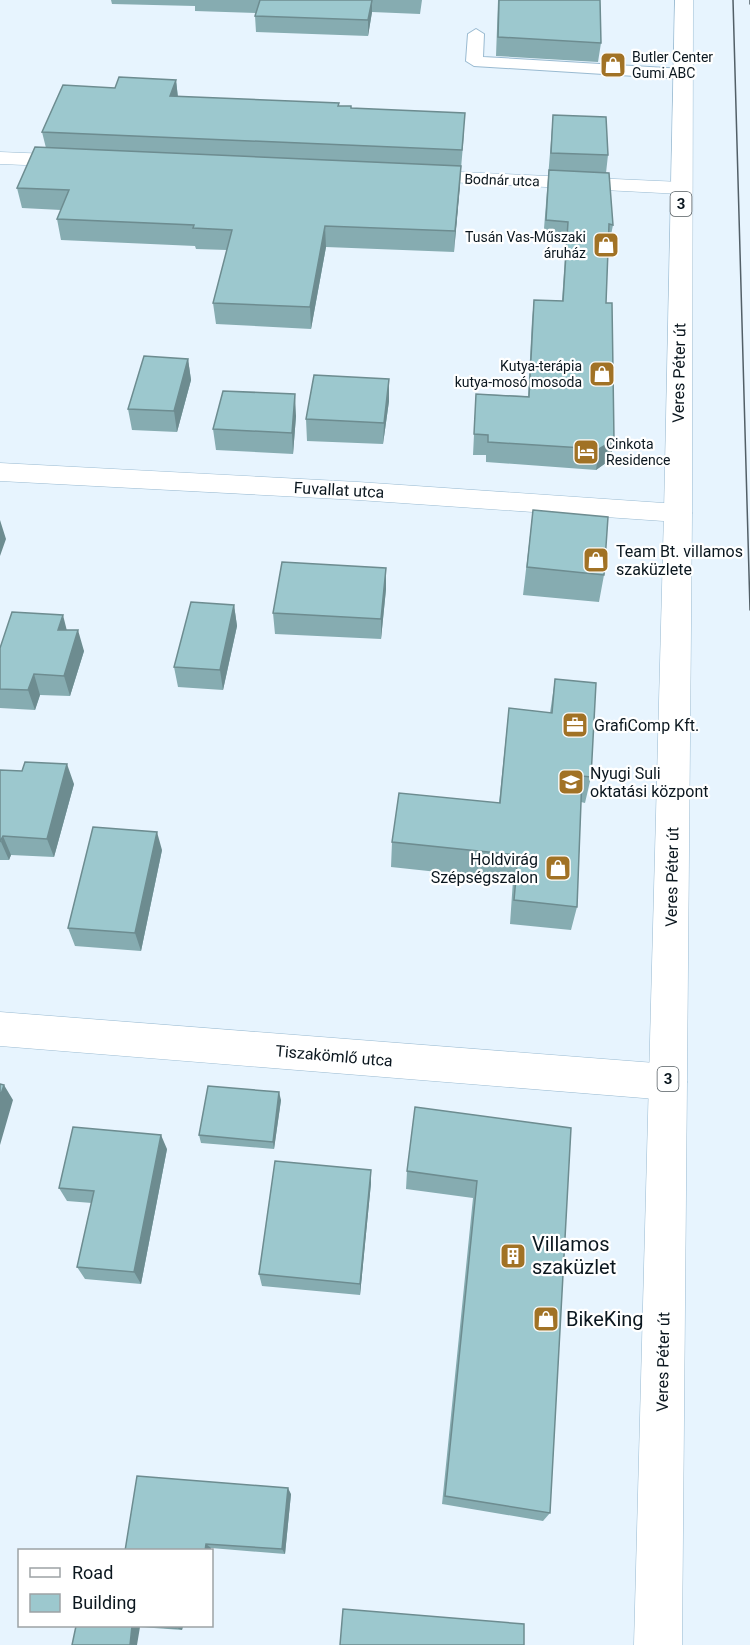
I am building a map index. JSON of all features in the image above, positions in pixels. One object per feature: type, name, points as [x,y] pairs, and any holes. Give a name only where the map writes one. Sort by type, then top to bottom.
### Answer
[{"type":"main road","name":"Veres Péter út","points":[[658,1645],[678,513],[684,0]]},
{"type":"main road","points":[[0,158],[94,162]]},
{"type":"main road","name":"Bodnár utca","points":[[400,175],[681,188]]},
{"type":"main road","name":"Fuvallat utca","points":[[0,472],[346,490],[678,513]]},
{"type":"main road","name":"Tiszakömlő utca","points":[[0,1029],[668,1082]]},
{"type":"lane","points":[[476,34],[474,61],[683,74]]},
{"type":"building","points":[[260,0],[372,0],[368,20],[255,16]]},
{"type":"building","points":[[499,0],[600,0],[601,43],[498,37]]},
{"type":"building","points":[[119,77],[176,80],[170,96],[339,103],[338,106],[351,106],[351,108],[465,113],[462,150],[42,132],[63,85],[115,88]]},
{"type":"building","points":[[553,115],[606,117],[608,155],[551,153]]},
{"type":"building","points":[[35,147],[461,166],[455,231],[325,226],[310,307],[213,303],[232,230],[193,228],[194,225],[57,219],[69,190],[17,188]]},
{"type":"building","points":[[549,170],[609,173],[613,225],[609,224],[606,303],[612,303],[614,440],[599,449],[488,442],[488,435],[474,434],[476,394],[529,397],[534,300],[563,301],[568,222],[546,220]]},
{"type":"building","points":[[144,356],[188,359],[174,411],[128,409]]},
{"type":"building","points":[[314,375],[389,379],[384,423],[306,419]]},
{"type":"building","points":[[223,391],[295,394],[292,433],[213,429]]},
{"type":"building","points":[[533,510],[608,517],[604,575],[527,567]]},
{"type":"building","points":[[282,562],[386,568],[381,619],[273,613]]},
{"type":"building","points":[[191,602],[234,605],[220,670],[174,667]]},
{"type":"building","points":[[12,612],[63,615],[58,630],[78,630],[64,676],[34,674],[28,690],[0,689],[0,648]]},
{"type":"building","points":[[555,679],[596,683],[591,777],[582,776],[577,907],[514,900],[518,855],[392,842],[399,793],[500,803],[509,708],[552,713]]},
{"type":"building","points":[[25,762],[67,764],[47,839],[3,836],[0,842],[0,770],[22,771]]},
{"type":"building","points":[[93,827],[157,832],[135,933],[68,928]]},
{"type":"building","points":[[0,1084],[4,1085],[0,1097]]},
{"type":"building","points":[[208,1086],[279,1092],[273,1142],[199,1135]]},
{"type":"building","points":[[415,1107],[571,1128],[550,1513],[445,1496],[477,1181],[407,1171]]},
{"type":"building","points":[[73,1127],[161,1135],[134,1272],[77,1267],[94,1191],[59,1188]]},
{"type":"building","points":[[275,1161],[371,1170],[360,1284],[259,1274]]},
{"type":"building","points":[[137,1476],[288,1488],[282,1549],[206,1544],[205,1549],[125,1549]]},
{"type":"building","points":[[343,1609],[524,1624],[524,1645],[340,1645]]},
{"type":"building","points":[[76,1627],[132,1627],[130,1645],[72,1645]]},
{"type":"tram line","points":[[733,0],[750,610]]},
{"type":"place","name":"Butler Center Gumi ABC","points":[[613,65]]},
{"type":"place","name":"Tusán Vas-Műszaki áruház","points":[[606,245]]},
{"type":"place","name":"Kutya-terápia kutya-mosó mosoda","points":[[602,374]]},
{"type":"place","name":"Cinkota Residence","points":[[586,452]]},
{"type":"place","name":"Team Bt. villamos szaküzlete","points":[[596,560]]},
{"type":"place","name":"GrafiComp Kft.","points":[[575,725]]},
{"type":"place","name":"Nyugi Suli oktatási központ","points":[[571,782]]},
{"type":"place","name":"Holdvirág Szépségszalon","points":[[558,868]]},
{"type":"place","name":"Villamos szaküzlet","points":[[513,1256]]},
{"type":"place","name":"BikeKing","points":[[546,1319]]}]
